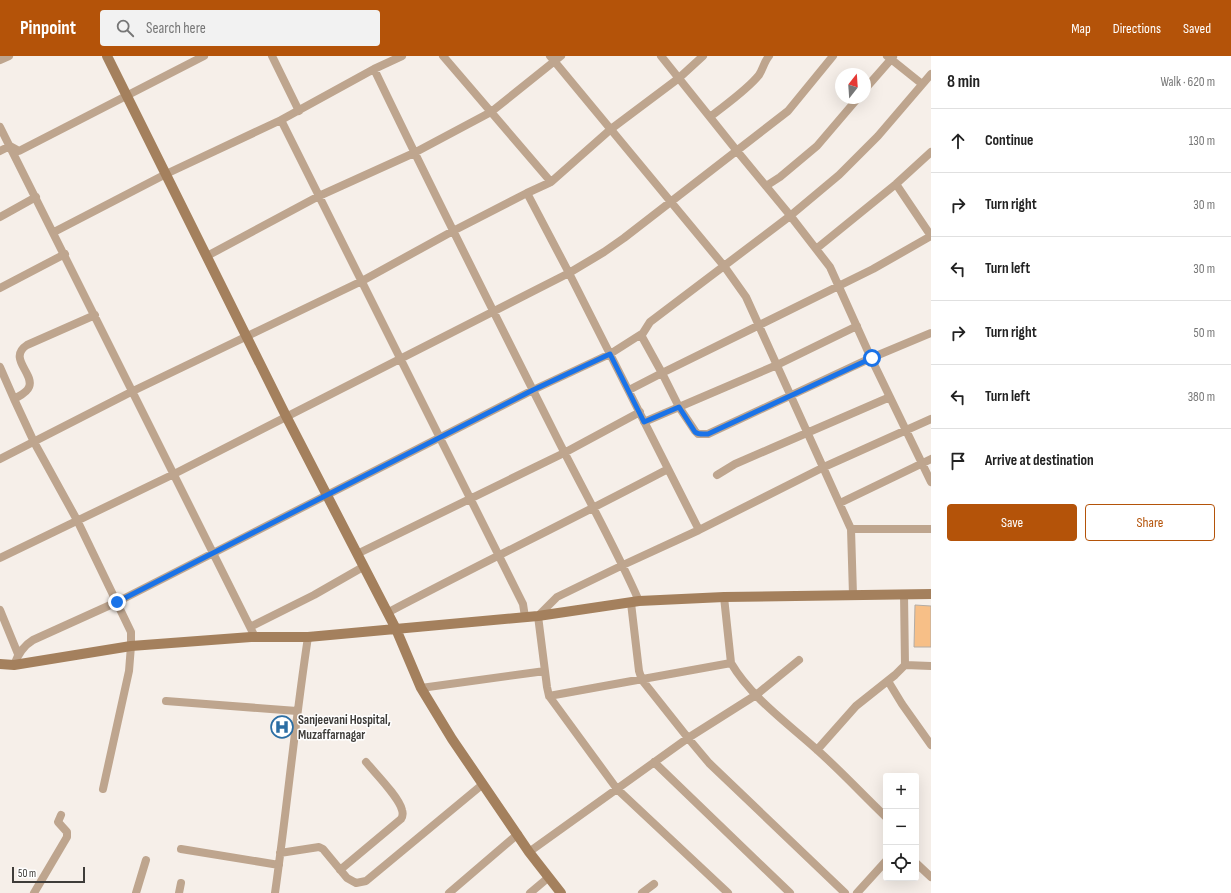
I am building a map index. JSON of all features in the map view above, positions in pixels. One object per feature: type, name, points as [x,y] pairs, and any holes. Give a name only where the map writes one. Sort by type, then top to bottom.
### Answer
[{"type":"street","points":[[0,60],[9,56]]},
{"type":"street","points":[[107,56],[248,336],[286,416],[396,629],[421,688],[452,739],[529,852],[561,893]]},
{"type":"street","points":[[10,146],[19,150],[204,56]]},
{"type":"street","points":[[272,56],[299,111]]},
{"type":"street","points":[[54,232],[166,174],[299,111],[402,56]]},
{"type":"street","points":[[443,56],[551,182]]},
{"type":"street","points":[[661,56],[830,267],[931,482]]},
{"type":"street","points":[[0,458],[133,391],[362,281],[453,231],[551,182],[611,129],[679,78],[703,56]]},
{"type":"street","points":[[710,116],[761,73],[764,63],[769,56]]},
{"type":"street","points":[[0,558],[174,474],[401,359],[569,273],[604,252],[788,111],[833,56]]},
{"type":"street","points":[[871,81],[890,57],[922,84]]},
{"type":"street","points":[[207,256],[319,196],[414,153],[491,112],[555,58],[611,129],[724,266],[746,297],[852,529],[853,595]]},
{"type":"street","points":[[374,70],[564,453],[623,565],[635,602],[639,671],[642,680],[709,763],[845,893]]},
{"type":"street","points":[[14,665],[18,654],[33,640],[117,602],[213,554],[327,494],[533,390],[610,354],[641,336],[650,322],[790,216],[839,175],[878,136],[931,74]]},
{"type":"street","points":[[766,186],[780,177],[817,146],[853,104]]},
{"type":"street","points":[[281,120],[523,604],[525,617]]},
{"type":"street","points":[[0,127],[54,232],[255,637]]},
{"type":"street","points":[[0,151],[10,146]]},
{"type":"street","points":[[816,249],[896,184],[931,152]]},
{"type":"street","points":[[628,390],[874,269],[931,236],[896,184]]},
{"type":"street","points":[[527,193],[699,530]]},
{"type":"street","points":[[0,217],[36,197]]},
{"type":"street","points":[[0,288],[65,254]]},
{"type":"street","points":[[14,399],[27,391],[30,387],[21,360],[20,355],[22,348],[27,344],[95,315]]},
{"type":"street","points":[[644,422],[777,365],[857,326]]},
{"type":"street","points":[[641,336],[679,407],[695,432],[698,434],[708,434],[872,358],[931,333]]},
{"type":"street","points":[[0,368],[34,442],[77,520],[130,632],[132,646],[129,671],[103,789]]},
{"type":"street","points":[[717,475],[735,464],[890,397]]},
{"type":"street","points":[[357,554],[564,453],[640,412]]},
{"type":"street","points":[[538,616],[557,597],[699,530],[824,467],[931,419]]},
{"type":"street","points":[[840,502],[921,462],[931,459]]},
{"type":"street","points":[[387,613],[498,554],[593,508],[668,469]]},
{"type":"street","points":[[852,529],[931,529]]},
{"type":"street","points":[[250,627],[314,595],[363,567]]},
{"type":"street","points":[[817,750],[856,706],[888,682],[905,665],[904,594]]},
{"type":"street","points":[[0,668],[132,646],[255,637],[308,637],[538,616],[635,602],[724,597],[931,594]]},
{"type":"street","points":[[724,597],[731,663],[736,672],[756,695],[817,750],[883,814]]},
{"type":"street","points":[[0,610],[18,654]]},
{"type":"street","points":[[538,616],[549,696],[617,789],[726,892]]},
{"type":"street","points":[[275,893],[297,711],[308,637]]},
{"type":"street","points":[[529,852],[688,738],[756,695],[799,660]]},
{"type":"street","points":[[0,663],[14,665]]},
{"type":"street","points":[[549,696],[731,663]]},
{"type":"street","points":[[905,665],[931,666]]},
{"type":"street","points":[[421,688],[545,671]]},
{"type":"street","points":[[888,682],[931,745]]},
{"type":"street","points":[[166,701],[297,711]]},
{"type":"street","points":[[340,870],[402,819],[403,815],[401,807],[366,762]]},
{"type":"street","points":[[654,762],[790,893]]},
{"type":"street","points":[[280,853],[319,847],[323,849],[352,882],[360,883],[366,881],[483,784]]},
{"type":"street","points":[[34,893],[67,837],[67,832],[58,822],[61,815]]},
{"type":"street","points":[[449,893],[518,834]]},
{"type":"street","points":[[181,849],[279,865]]},
{"type":"street","points":[[136,893],[146,860]]},
{"type":"street","points":[[857,893],[883,864]]},
{"type":"street","points":[[919,866],[931,877]]},
{"type":"street","points":[[530,893],[548,877]]},
{"type":"street","points":[[179,893],[181,883]]},
{"type":"street","points":[[642,893],[654,884]]},
{"type":"building","points":[[915,605],[931,606],[931,647],[914,647]]},
{"type":"place","name":"Sanjeevani Hospital, Muzaffarnagar","points":[[282,727]]},
{"type":"route","points":[[117,602],[533,390],[610,354],[644,422],[679,407],[695,432],[698,434],[708,434],[872,358]]}]
